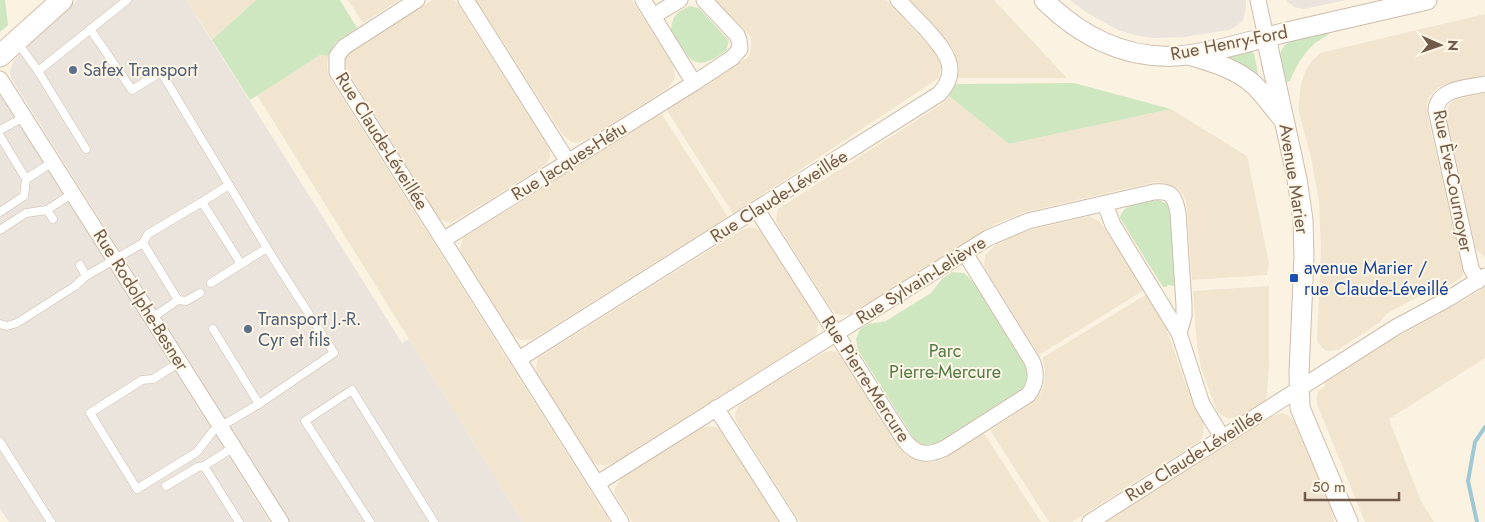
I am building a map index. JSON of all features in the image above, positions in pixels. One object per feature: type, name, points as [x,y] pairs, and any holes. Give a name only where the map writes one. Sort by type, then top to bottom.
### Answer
[{"type":"main road","points":[[0,56],[62,0]]},
{"type":"street","name":"Rue Claude-Léveillée","points":[[417,0],[344,47],[337,56],[336,67],[340,78],[621,522]]},
{"type":"street","points":[[466,0],[568,162]]},
{"type":"street","points":[[643,0],[694,82]]},
{"type":"street","points":[[653,16],[680,0]]},
{"type":"street","name":"Rue Jacques-Hétu","points":[[443,240],[732,58],[740,49],[737,35],[704,0]]},
{"type":"street","name":"Rue Claude-Léveillée","points":[[519,359],[936,98],[947,84],[950,64],[943,49],[898,0]]},
{"type":"street","name":"Rue Henry-Ford","points":[[1044,0],[1068,23],[1106,44],[1147,54],[1167,56],[1188,55],[1427,0]]},
{"type":"street","points":[[1258,0],[1266,37]]},
{"type":"street","name":"Avenue Marier","points":[[1266,37],[1300,197],[1304,232],[1300,408],[1348,522]]},
{"type":"street","points":[[1188,55],[1227,68],[1245,78],[1260,92],[1284,121]]},
{"type":"street","name":"Rue Rodolphe-Besner","points":[[0,79],[234,447],[276,520]]},
{"type":"street","name":"Rue Ève-Cournoyer","points":[[1299,389],[1396,327],[1481,279],[1471,268],[1436,110],[1440,98],[1447,93],[1485,84]]},
{"type":"street","name":"Rue Sylvain-Lelièvre","points":[[598,483],[996,234],[1028,221],[1161,191],[1170,194],[1174,198],[1178,212],[1184,304],[1184,316],[1179,333]]},
{"type":"street","name":"Rue Sylvain-Lelièvre","points":[[1105,204],[1113,224],[1179,333],[1202,404],[1222,438]]},
{"type":"street","name":"Rue Pierre-Mercure","points":[[757,210],[905,441],[913,450],[919,453],[925,454],[938,451],[1015,404],[1033,390],[1036,379],[1034,367],[965,253]]},
{"type":"street","name":"Rue Claude-Léveillée","points":[[1090,522],[1299,389]]},
{"type":"street","points":[[716,408],[789,522]]},
{"type":"lane","points":[[38,71],[127,0]]},
{"type":"lane","points":[[90,29],[132,90],[161,72],[267,248],[334,353],[259,404],[221,427],[210,435],[197,452],[137,489],[90,413],[142,380],[153,379],[180,362]]},
{"type":"lane","points":[[17,41],[38,71],[86,149]]},
{"type":"lane","points":[[0,130],[24,117]]},
{"type":"lane","points":[[0,136],[26,179],[24,196],[0,212]]},
{"type":"lane","points":[[26,179],[53,162]]},
{"type":"lane","points":[[0,324],[7,326],[18,323],[75,286],[86,276],[143,243],[148,234],[229,185]]},
{"type":"lane","points":[[0,230],[26,213],[47,210],[73,193]]},
{"type":"lane","points":[[202,202],[241,264]]},
{"type":"lane","points":[[47,210],[53,219]]},
{"type":"lane","points":[[143,243],[178,300]]},
{"type":"lane","points":[[211,283],[267,248]]},
{"type":"lane","points":[[80,265],[86,276]]},
{"type":"lane","points":[[152,318],[178,300],[186,301],[200,293]]},
{"type":"lane","points":[[214,329],[259,404]]},
{"type":"lane","points":[[370,522],[305,420],[352,390],[434,522]]},
{"type":"lane","points":[[0,442],[51,522]]},
{"type":"lane","points":[[166,486],[198,467],[204,466],[234,447]]},
{"type":"lane","points":[[204,466],[239,522]]},
{"type":"shaded area","points":[[77,0],[186,0],[402,343],[409,339],[523,522],[290,522],[11,78],[10,71],[14,60]]},
{"type":"shaded area","points":[[186,0],[256,0],[212,40]]},
{"type":"shaded area","points":[[348,0],[399,0],[363,23]]},
{"type":"shaded area","points":[[432,0],[454,0],[457,3],[548,146],[550,153],[550,158],[546,164],[538,170],[451,223],[441,220],[436,216],[346,69],[345,64],[345,58],[354,49]]},
{"type":"shaded area","points":[[476,0],[632,0],[673,65],[675,78],[668,88],[591,137],[577,143],[571,142],[562,134]]},
{"type":"shaded area","points":[[715,0],[886,0],[935,52],[941,66],[939,78],[733,214],[666,109],[749,56],[751,37]]},
{"type":"shaded area","points":[[909,0],[994,0],[1067,78],[958,78],[959,66],[953,48]]},
{"type":"shaded area","points":[[1070,0],[1246,0],[1246,7],[1243,20],[1229,30],[1183,37],[1154,38],[1118,30],[1086,12]]},
{"type":"shaded area","points":[[1286,0],[1346,0],[1304,9],[1294,7]]},
{"type":"shaded area","points":[[1485,14],[1485,75],[1438,87],[1429,97],[1427,105],[1427,113],[1463,268],[1463,275],[1460,279],[1430,295],[1419,296],[1386,314],[1380,322],[1338,350],[1326,351],[1317,340],[1321,250],[1319,202],[1311,158],[1298,109],[1301,84],[1305,72],[1320,53]]},
{"type":"shaded area","points":[[320,55],[328,56],[328,74],[333,83],[610,522],[523,522],[257,95]]},
{"type":"shaded area","points":[[1485,93],[1485,257],[1476,250],[1446,111],[1449,105],[1456,99]]},
{"type":"shaded area","points":[[0,95],[270,522],[9,522],[0,509]]},
{"type":"shaded area","points":[[949,96],[1009,144],[1171,109],[1247,156],[1269,263],[1267,275],[1192,280],[1186,200],[1177,188],[1155,182],[1025,212],[995,224],[853,314],[836,314],[777,224],[778,209],[942,104]]},
{"type":"shaded area","points":[[661,113],[728,217],[533,339],[521,340],[517,338],[513,335],[462,255],[460,249],[463,238]]},
{"type":"shaded area","points":[[1089,216],[1099,221],[1103,226],[1144,290],[1039,355],[986,270],[984,266],[985,255],[997,243],[1022,232]]},
{"type":"shaded area","points":[[750,227],[761,232],[817,318],[816,335],[622,458],[608,465],[598,465],[593,462],[537,374],[538,358],[740,231]]},
{"type":"shaded area","points":[[1269,286],[1269,364],[1266,403],[1234,418],[1228,418],[1217,411],[1201,368],[1197,345],[1193,291]]},
{"type":"shaded area","points":[[1485,287],[1485,358],[1389,419],[1421,501],[1434,522],[1365,522],[1317,404],[1316,399],[1319,390],[1325,386],[1324,382],[1389,341]]},
{"type":"shaded area","points":[[1147,294],[1165,325],[1187,388],[1204,422],[1203,435],[1200,441],[1072,522],[1049,522],[990,430],[1031,404],[1038,397],[1043,389],[1045,380],[1042,358]]},
{"type":"shaded area","points":[[825,352],[837,352],[850,368],[900,448],[907,456],[918,461],[939,461],[984,433],[1041,522],[800,522],[738,425],[735,413],[744,401]]},
{"type":"shaded area","points":[[1282,413],[1288,415],[1295,422],[1332,510],[1334,522],[1105,522],[1267,418]]},
{"type":"shaded area","points":[[708,426],[720,430],[779,522],[632,522],[615,494],[615,488],[618,483],[622,478],[701,428]]},
{"type":"green space","points":[[0,0],[5,0],[8,25],[0,32]]},
{"type":"green space","points":[[256,0],[340,0],[357,28],[336,42],[328,56],[320,55],[250,100],[212,40]]},
{"type":"green space","points":[[690,6],[699,8],[729,41],[726,51],[706,62],[699,63],[688,56],[671,30],[676,15]]},
{"type":"green space","points":[[1331,31],[1307,51],[1297,65],[1290,81],[1286,82],[1283,80],[1280,54],[1285,45],[1290,41]]},
{"type":"green space","points":[[1249,50],[1254,53],[1258,74],[1256,78],[1223,55]]},
{"type":"green space","points":[[1074,83],[1171,109],[1009,144],[949,96],[956,84]]},
{"type":"green space","points":[[1158,200],[1166,203],[1170,210],[1175,286],[1167,285],[1167,287],[1163,287],[1120,218],[1125,209],[1130,206]]},
{"type":"green space","name":"Parc Pierre-Mercure","points":[[952,272],[964,273],[974,283],[1026,367],[1028,377],[1023,388],[937,443],[925,445],[915,440],[858,350],[856,339],[860,329],[868,324],[886,321],[931,293],[942,279]]},
{"type":"waterway","points":[[1477,522],[1468,481],[1475,442],[1485,427]]},
{"type":"place","name":"Safex Transport","points":[[73,70]]},
{"type":"place","name":"avenue Marier / rue Claude-Léveillé","points":[[1294,278]]},
{"type":"place","name":"Transport J.-R. Cyr et fils","points":[[248,329]]}]
